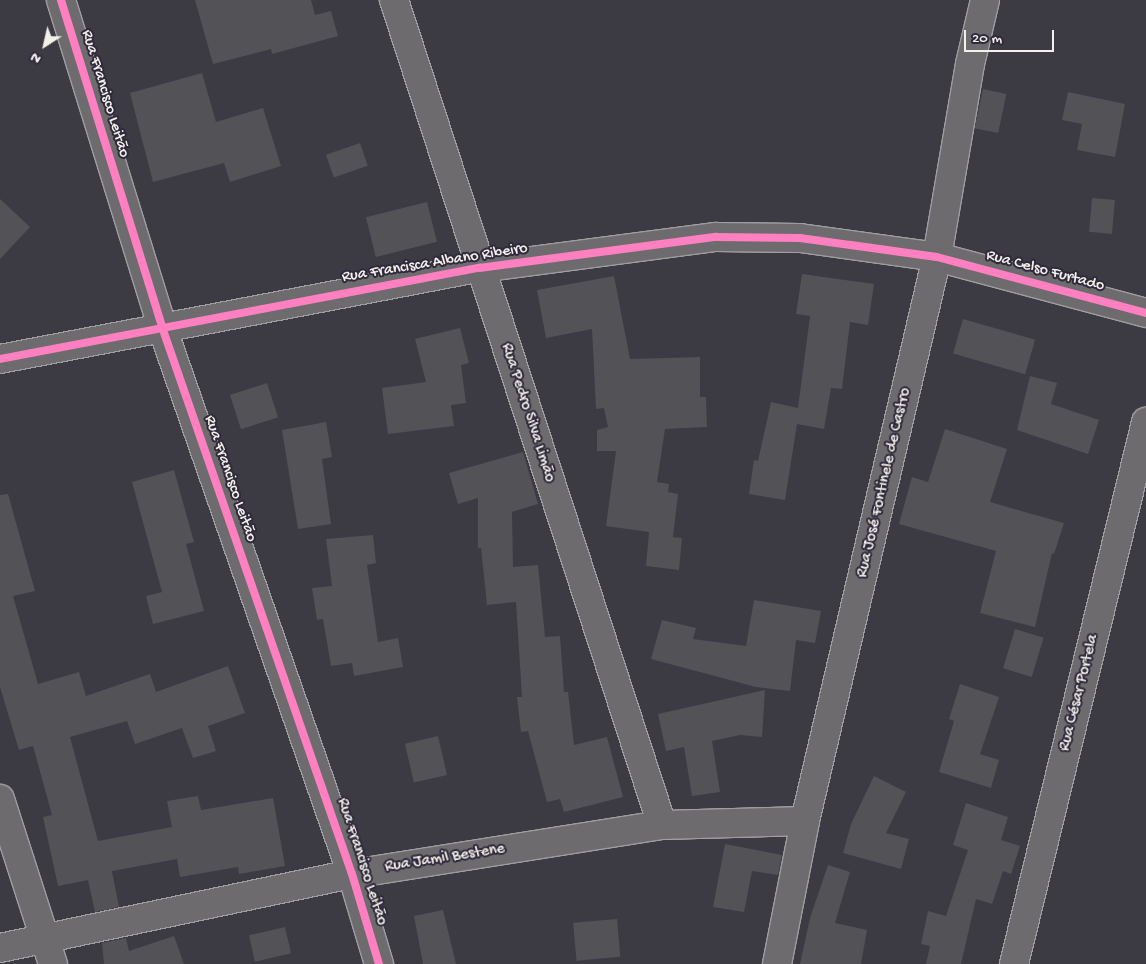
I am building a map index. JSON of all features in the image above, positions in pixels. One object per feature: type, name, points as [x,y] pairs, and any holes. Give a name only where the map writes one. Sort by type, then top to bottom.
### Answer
[{"type":"street","name":"Rua Francisco Leitão","points":[[61,0],[162,327],[352,874],[379,964]]},
{"type":"street","name":"Rua Pedro Silva Limão","points":[[394,0],[479,268],[662,825]]},
{"type":"street","name":"Rua José Fontinele de Castro","points":[[777,964],[806,821],[937,257],[970,64],[986,0]]},
{"type":"street","name":"Rua Francisca Albano Ribeiro","points":[[0,359],[479,268],[716,236],[800,238],[937,257]]},
{"type":"street","name":"Rua Celso Furtado","points":[[937,257],[1146,313]]},
{"type":"street","name":"Rua César Portela","points":[[1014,964],[1146,422]]},
{"type":"street","points":[[0,800],[49,952]]},
{"type":"street","name":"Rua Jamil Bestene","points":[[0,948],[49,952],[352,874],[662,825],[806,821]]},
{"type":"building","points":[[195,0],[311,0],[315,15],[331,11],[338,36],[272,54],[271,49],[213,64]]},
{"type":"building","points":[[202,73],[216,122],[263,108],[281,166],[230,182],[224,163],[153,182],[130,93]]},
{"type":"building","points":[[983,89],[1006,94],[998,133],[975,128]]},
{"type":"building","points":[[1068,92],[1125,104],[1115,157],[1077,150],[1082,124],[1062,120]]},
{"type":"building","points":[[360,143],[368,166],[334,177],[326,155]]},
{"type":"building","points":[[1092,198],[1115,200],[1112,234],[1089,232]]},
{"type":"building","points":[[0,199],[30,227],[0,259]]},
{"type":"building","points":[[427,202],[437,242],[376,257],[366,217]]},
{"type":"building","points":[[802,274],[874,284],[868,325],[850,322],[842,389],[831,388],[824,429],[797,424],[785,500],[749,494],[754,460],[758,461],[771,402],[798,408],[810,316],[796,314]]},
{"type":"building","points":[[614,276],[630,359],[700,357],[700,397],[706,397],[707,427],[665,429],[657,482],[669,484],[668,492],[678,494],[673,537],[682,538],[679,570],[646,566],[649,532],[606,526],[616,451],[597,451],[597,430],[608,427],[604,408],[596,409],[592,329],[546,338],[537,290]]},
{"type":"building","points":[[963,319],[1035,340],[1025,374],[953,354]]},
{"type":"building","points":[[460,328],[469,363],[461,365],[466,403],[451,405],[454,426],[388,434],[382,388],[426,382],[415,339]]},
{"type":"building","points":[[1030,376],[1057,383],[1051,404],[1099,420],[1088,454],[1017,430]]},
{"type":"building","points":[[267,383],[278,417],[241,429],[230,395]]},
{"type":"building","points":[[326,422],[332,457],[322,459],[331,524],[298,529],[282,430]]},
{"type":"building","points":[[945,429],[1007,449],[990,502],[1064,523],[1054,554],[1052,553],[1035,627],[980,613],[996,551],[899,524],[912,477],[928,482]]},
{"type":"building","points":[[523,452],[538,504],[512,512],[513,567],[538,565],[545,637],[560,636],[564,692],[568,692],[574,745],[607,737],[623,797],[564,812],[560,799],[547,802],[528,731],[521,732],[517,697],[522,697],[516,602],[487,605],[481,548],[478,548],[478,498],[458,504],[449,473]]},
{"type":"building","points":[[174,470],[194,542],[186,544],[204,611],[153,624],[146,596],[162,592],[132,482]]},
{"type":"building","points":[[8,494],[35,591],[13,596],[38,684],[79,672],[86,696],[150,674],[156,692],[228,666],[245,713],[208,726],[216,751],[193,758],[182,728],[135,744],[127,721],[70,737],[98,841],[172,827],[167,801],[198,796],[201,810],[273,798],[285,866],[239,874],[238,867],[180,877],[177,859],[112,871],[119,907],[95,912],[88,880],[58,886],[43,817],[52,815],[33,746],[19,750],[0,687],[0,495]]},
{"type":"building","points":[[373,535],[376,563],[367,565],[378,642],[398,638],[403,667],[354,676],[352,663],[331,666],[323,619],[317,620],[312,588],[332,586],[326,539]]},
{"type":"building","points":[[754,600],[821,611],[815,643],[796,640],[790,691],[756,687],[651,659],[662,620],[696,628],[693,639],[746,646]]},
{"type":"building","points":[[1015,629],[1044,638],[1032,677],[1003,668]]},
{"type":"building","points":[[960,684],[999,697],[980,754],[999,760],[991,788],[939,772],[954,721],[949,719]]},
{"type":"building","points":[[765,690],[762,737],[740,735],[712,741],[720,792],[692,796],[684,747],[666,751],[658,714]]},
{"type":"building","points":[[438,736],[447,775],[414,783],[405,744]]},
{"type":"building","points":[[874,776],[906,792],[886,833],[909,839],[901,869],[843,853],[851,824]]},
{"type":"building","points":[[966,803],[1008,817],[1001,840],[1020,846],[1011,874],[1003,871],[992,904],[976,899],[961,964],[926,964],[930,946],[921,944],[928,911],[946,916],[968,850],[953,845]]},
{"type":"building","points":[[725,844],[782,855],[778,875],[752,871],[744,912],[713,907]]},
{"type":"building","points":[[828,865],[850,872],[835,923],[867,930],[861,964],[800,964],[810,918]]},
{"type":"building","points":[[443,910],[456,964],[423,964],[414,916]]},
{"type":"building","points":[[617,919],[620,957],[576,961],[573,923]]},
{"type":"building","points":[[285,927],[291,953],[255,962],[249,935]]},
{"type":"building","points":[[174,936],[184,964],[104,964],[102,943],[126,938],[129,951]]},
{"type":"cycle path","points":[[61,0],[162,327],[352,874],[379,964]]},
{"type":"cycle path","points":[[0,359],[479,268],[716,237],[800,238],[937,257],[1146,313]]}]
